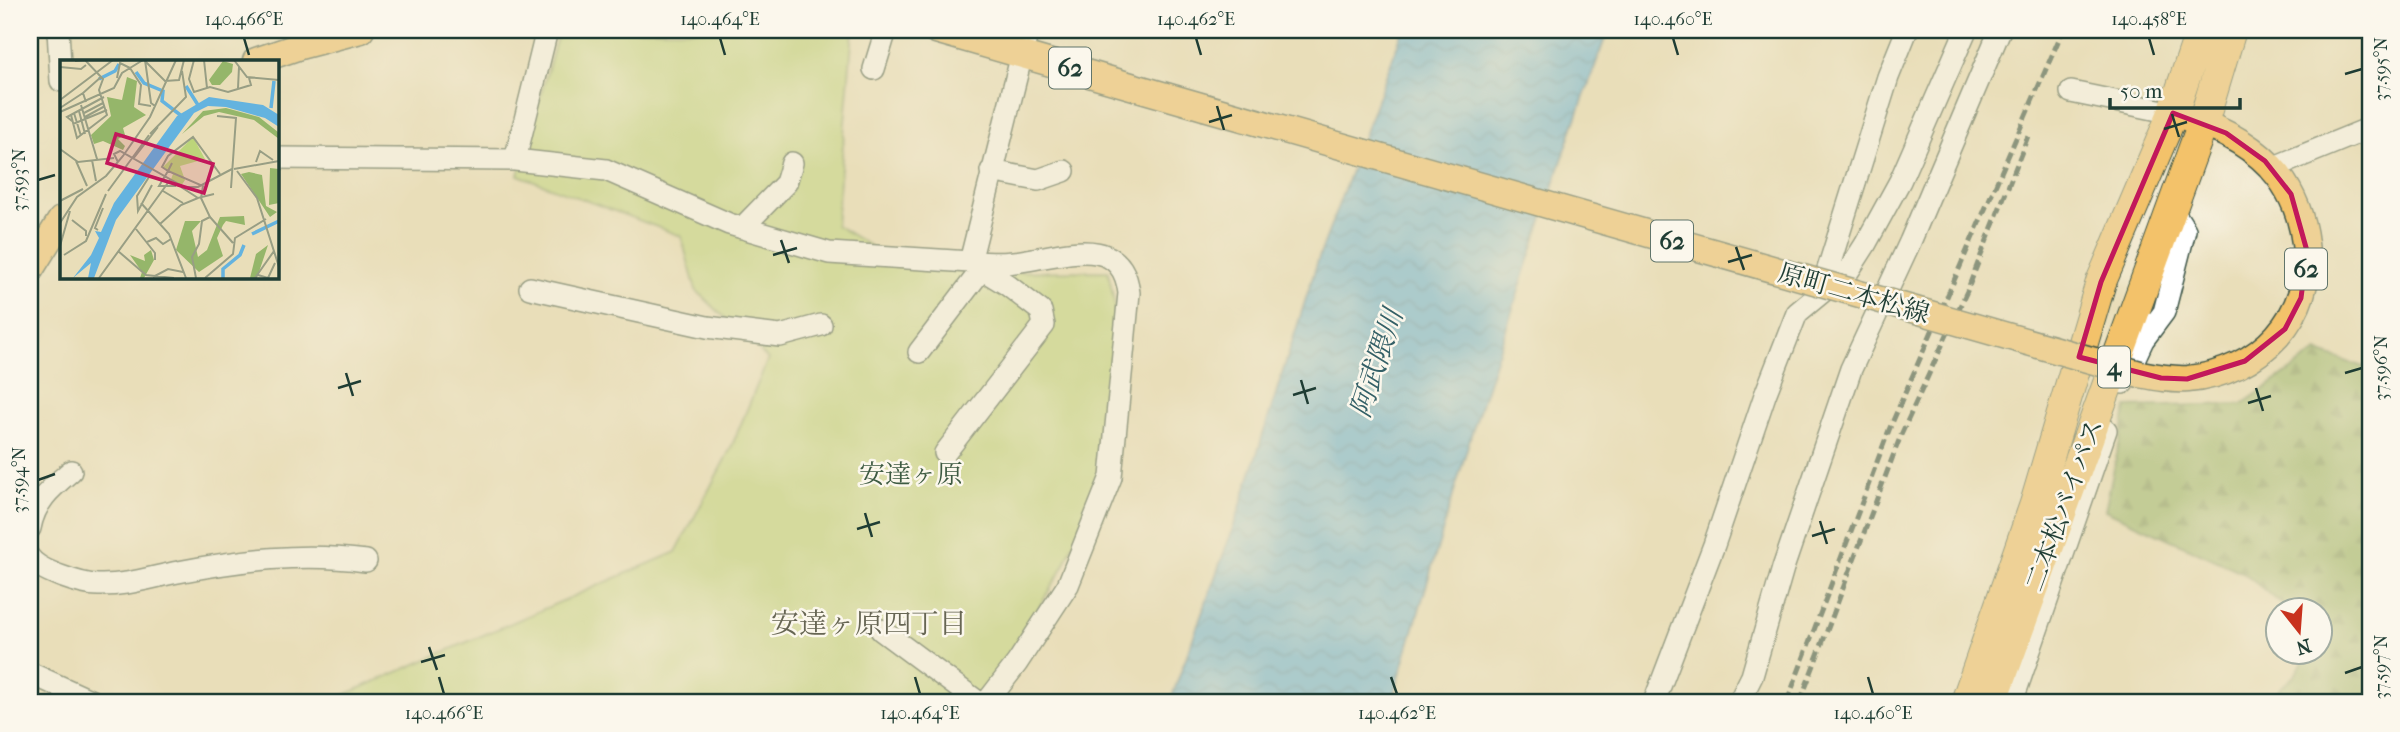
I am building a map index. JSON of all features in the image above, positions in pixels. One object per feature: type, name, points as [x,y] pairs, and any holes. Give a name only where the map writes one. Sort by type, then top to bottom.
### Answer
[{"type":"highway","name":"二本松バイパス","points":[[1966,702],[2035,504],[2101,282],[2173,113],[2201,30]]},
{"type":"highway","name":"二本松バイパス","points":[[1992,702],[2203,123],[2231,30]]},
{"type":"main road","points":[[259,60],[361,30]]},
{"type":"main road","name":"原町二本松線","points":[[936,30],[1025,42],[1204,107],[2140,374],[2187,379],[2216,373],[2245,361],[2268,347],[2285,329],[2301,298],[2306,251],[2299,212],[2291,194],[2272,168],[2226,133],[2173,113]]},
{"type":"main road","points":[[30,270],[60,222]]},
{"type":"street","points":[[58,30],[60,64]]},
{"type":"street","points":[[515,160],[547,30]]},
{"type":"street","points":[[874,69],[886,30]]},
{"type":"street","points":[[1823,285],[1888,77],[1907,30]]},
{"type":"street","points":[[1654,702],[1714,545],[1765,395],[1797,313],[1849,270],[1865,245],[1900,181],[1966,30]]},
{"type":"street","points":[[1739,702],[1752,676],[1783,568],[1851,369],[1910,242],[2000,30]]},
{"type":"street","points":[[919,352],[976,266],[991,171],[1025,42]]},
{"type":"street","points":[[2071,92],[2173,113]]},
{"type":"street","points":[[2272,168],[2370,128]]},
{"type":"street","points":[[278,158],[515,160],[606,170],[742,228],[829,253],[976,266],[1062,254],[1100,252],[1112,258],[1121,267],[1128,282],[1129,293],[1111,477],[1068,585],[1017,663],[987,702]]},
{"type":"street","points":[[742,228],[786,183],[792,163]]},
{"type":"street","points":[[991,171],[1038,180],[1064,171]]},
{"type":"street","points":[[2012,702],[2119,392],[2143,340],[2164,313],[2185,230],[2171,208]]},
{"type":"street","points":[[945,453],[1044,325],[1041,311],[976,266]]},
{"type":"street","points":[[530,288],[707,327],[780,336],[821,325]]},
{"type":"street","points":[[30,528],[32,516],[41,497],[71,471]]},
{"type":"street","points":[[30,561],[55,574],[97,585],[277,557],[338,557],[366,561]]},
{"type":"street","points":[[881,630],[978,702]]},
{"type":"street","points":[[30,673],[94,702]]},
{"type":"highlighted area","points":[[2173,113],[2226,133],[2265,161],[2291,194],[2307,251],[2301,298],[2285,329],[2245,361],[2187,379],[2161,378],[2079,357],[2101,282]]},
{"type":"green space","name":"安達ヶ原","points":[[559,30],[853,30],[836,225],[901,265],[969,272],[1108,271],[1115,307],[1100,479],[1064,566],[1005,664],[978,702],[328,702],[676,552],[731,448],[768,359],[696,290],[681,236],[518,175]]},
{"type":"green space","points":[[2317,352],[2370,369],[2370,702],[2265,702],[2295,675],[2300,666],[2334,666],[2334,596],[2272,596],[2242,572],[2105,510],[2127,407],[2242,404]]},
{"type":"water","name":"阿武隈川","points":[[1403,30],[1608,30],[1471,435],[1392,702],[1170,702],[1239,511],[1318,260]]},
{"type":"railway","points":[[1787,702],[1889,430],[2063,30]]},
{"type":"railway","points":[[1800,702],[1901,435],[1967,291],[2028,136]]},
{"type":"district","name":"安達ヶ原四丁目","points":[[869,623]]}]
